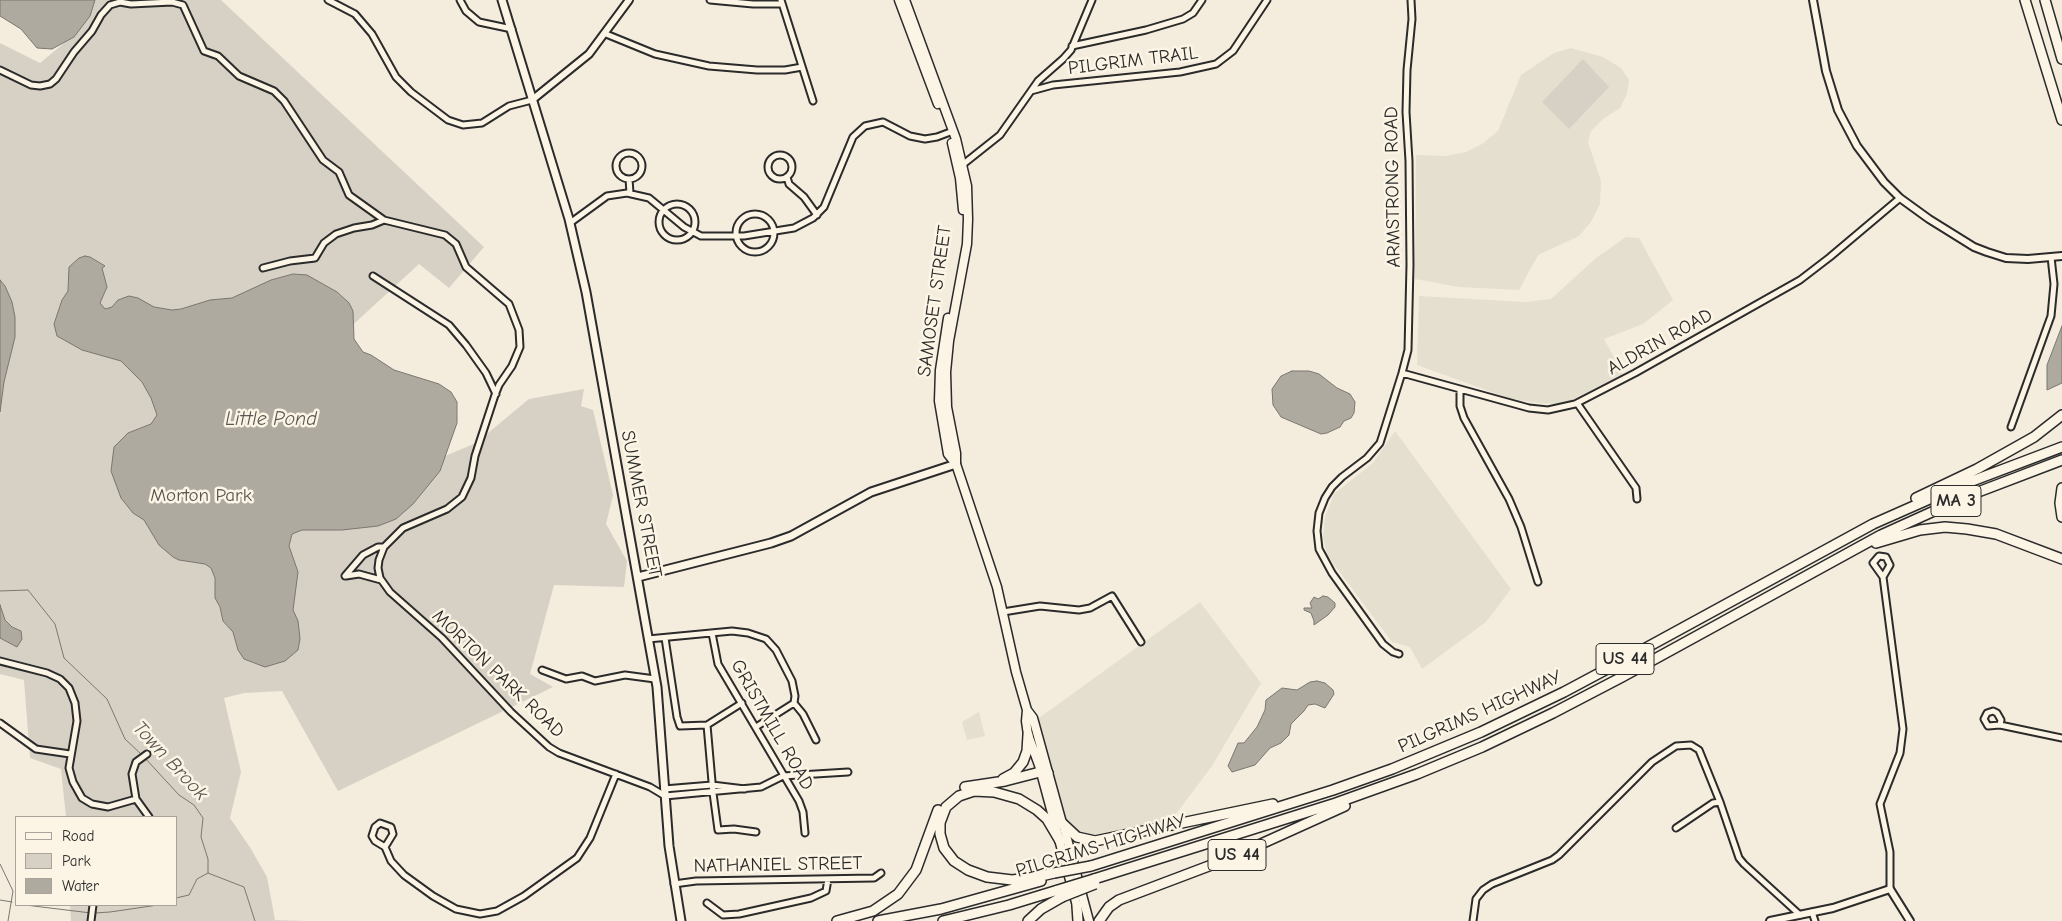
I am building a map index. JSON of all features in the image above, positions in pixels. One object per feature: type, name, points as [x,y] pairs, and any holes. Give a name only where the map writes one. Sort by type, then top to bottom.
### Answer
[{"type":"highway","points":[[2026,0],[2062,120]]},
{"type":"highway","points":[[2044,0],[2062,59]]},
{"type":"highway","name":"US 44","points":[[1873,524],[1894,509],[1977,469],[2034,436],[2062,415]]},
{"type":"highway","name":"PILGRIMS HIGHWAY","points":[[878,921],[941,909],[1091,866],[1320,794],[1428,754],[1529,709],[1622,661],[1873,524],[1959,486],[2062,447]]},
{"type":"highway","name":"PILGRIMS HIGHWAY","points":[[943,921],[1060,894],[1113,878],[1130,868],[1377,788],[1482,747],[1553,714],[1854,548],[1965,497],[2062,460]]},
{"type":"highway","points":[[2062,488],[2060,504],[2062,517]]},
{"type":"highway","name":"US 44","points":[[1854,548],[1920,530],[1956,528],[1996,534],[2062,559]]},
{"type":"highway","points":[[996,782],[1011,775],[1021,766],[1026,756],[1028,735]]},
{"type":"highway","points":[[836,921],[873,911],[898,894],[916,870],[939,809],[948,798],[962,788],[1044,772]]},
{"type":"highway","name":"US 44","points":[[1099,921],[1105,910],[1119,900],[1243,852],[1358,801],[1377,788]]},
{"type":"highway","name":"US 44","points":[[1055,875],[1012,880],[987,877],[968,870],[954,862],[944,848],[940,834],[940,823],[946,808],[959,796],[974,791],[994,792],[1019,799],[1037,810],[1050,822],[1060,841]]},
{"type":"highway","points":[[1062,823],[1076,838],[1095,841],[1320,794]]},
{"type":"highway","points":[[1028,921],[1060,894]]},
{"type":"highway","points":[[1077,906],[1080,921]]},
{"type":"main road","name":"SUMMER STREET","points":[[502,0],[570,223],[586,292],[655,679],[661,726],[664,793],[674,884],[681,921]]},
{"type":"main road","name":"SAMOSET STREET","points":[[899,0],[951,131]]},
{"type":"main road","name":"SAMOSET STREET","points":[[905,0],[951,131],[968,197],[968,236],[950,335],[946,372],[947,407],[956,453],[956,464],[995,579],[1011,651],[1027,710],[1028,735],[1044,772],[1062,823],[1089,921]]},
{"type":"main road","points":[[638,577],[771,543],[791,536],[871,492],[956,464]]},
{"type":"main road","name":"SAMOSET STREET","points":[[1027,710],[1033,718],[1060,841],[1077,906]]},
{"type":"street","points":[[328,0],[347,9],[359,18],[372,34],[396,77],[411,92],[448,120],[462,125],[482,123],[509,106],[532,100],[583,60],[606,34],[629,0]]},
{"type":"street","points":[[460,0],[466,11],[479,22],[512,29]]},
{"type":"street","points":[[710,0],[753,4],[781,2],[813,101]]},
{"type":"street","points":[[961,166],[1000,136],[1038,81],[1063,59],[1072,46],[1092,0]]},
{"type":"street","points":[[1072,46],[1146,30],[1183,19],[1193,13],[1202,0]]},
{"type":"street","name":"PILGRIM TRAIL","points":[[1031,91],[1053,86],[1180,72],[1213,66],[1224,60],[1233,51],[1267,0]]},
{"type":"street","name":"ARMSTRONG ROAD","points":[[1399,654],[1392,652],[1384,644],[1332,573],[1319,549],[1316,531],[1319,513],[1332,487],[1367,458],[1380,443],[1402,373],[1409,337],[1409,161],[1406,112],[1407,70],[1412,19],[1411,0]]},
{"type":"street","points":[[1812,0],[1832,95],[1844,124],[1869,164],[1900,198],[1966,242],[1987,252],[2006,258],[2028,260],[2062,256]]},
{"type":"street","points":[[0,70],[31,85],[50,84],[56,79],[110,5],[120,2],[131,4],[172,2],[183,5],[204,51],[218,56],[238,76],[274,91],[284,101],[323,160],[339,172],[349,195],[384,220],[438,232],[452,239],[460,251],[466,267],[500,295],[511,307],[519,330],[520,347],[512,366],[496,394],[471,478],[462,497],[447,509],[404,528],[384,547],[378,564],[381,580],[359,574],[346,576],[363,555],[378,547],[384,547]]},
{"type":"street","points":[[606,34],[655,54],[709,66],[757,70],[785,70],[802,67]]},
{"type":"street","points":[[570,223],[607,196],[630,193],[648,198],[692,232],[709,237],[774,232],[801,225],[817,215],[828,199],[853,137],[865,126],[883,122],[910,136],[925,139],[937,137],[951,131]]},
{"type":"street","points":[[630,153],[637,156],[642,165],[638,175],[629,179],[618,173],[616,164],[621,156],[630,153]]},
{"type":"street","points":[[784,156],[791,161],[792,171],[787,177],[778,179],[770,174],[768,164],[774,157],[784,156]]},
{"type":"street","points":[[787,177],[789,184],[804,197],[817,215]]},
{"type":"street","points":[[629,179],[630,193]]},
{"type":"street","name":"ALDRIN ROAD","points":[[1402,373],[1539,410],[1556,409],[1577,404],[1636,374],[1800,280],[1900,198]]},
{"type":"street","points":[[675,204],[683,205],[690,209],[695,220],[692,232],[683,239],[675,240],[668,238],[662,232],[659,224],[664,210],[675,204]]},
{"type":"street","points":[[754,214],[768,218],[774,232],[770,245],[757,252],[743,248],[736,236],[736,227],[741,220],[754,214]]},
{"type":"street","points":[[263,268],[290,260],[315,258],[324,243],[336,234],[354,228],[372,226],[384,220]]},
{"type":"street","points":[[2011,426],[2051,316],[2054,284],[2050,257]]},
{"type":"street","points":[[373,276],[449,325],[486,373],[496,394]]},
{"type":"street","points":[[1460,390],[1460,406],[1464,418],[1509,499],[1522,531],[1538,582]]},
{"type":"street","points":[[1577,404],[1636,488],[1637,499]]},
{"type":"street","points":[[1883,577],[1903,728],[1900,753],[1880,804],[1890,852],[1890,889],[1910,921]]},
{"type":"street","name":"MORTON PARK ROAD","points":[[381,580],[390,592],[442,638],[511,712],[549,747],[570,758],[664,793]]},
{"type":"street","points":[[1003,612],[1040,606],[1079,610],[1090,608],[1112,596],[1141,642]]},
{"type":"street","points":[[648,639],[732,631],[748,632],[766,639],[776,650],[792,681],[795,696],[794,702],[803,714],[816,740]]},
{"type":"street","name":"GRISTMILL ROAD","points":[[712,633],[718,664],[756,727],[803,812],[804,833]]},
{"type":"street","points":[[665,638],[678,724],[683,727],[707,725],[742,703]]},
{"type":"street","points":[[0,661],[47,673],[60,679],[67,685],[73,695],[76,712],[75,733],[69,768],[80,796],[96,805],[110,807],[136,799]]},
{"type":"street","points":[[542,670],[566,679],[582,676],[596,680],[629,675],[655,679]]},
{"type":"street","points":[[756,727],[794,702]]},
{"type":"street","points":[[0,723],[36,748],[70,754]]},
{"type":"street","points":[[2000,724],[2062,738]]},
{"type":"street","points":[[707,725],[718,830],[756,832]]},
{"type":"street","points":[[1473,921],[1476,899],[1483,890],[1492,884],[1552,860],[1652,762],[1676,746],[1691,744],[1698,750],[1723,806],[1730,836],[1739,858],[1800,915]]},
{"type":"street","points":[[147,754],[135,764],[132,774],[136,799],[148,816]]},
{"type":"street","points":[[664,793],[713,793],[768,785],[783,776],[848,772]]},
{"type":"street","points":[[386,847],[393,831],[388,825],[380,823],[375,827],[372,836],[375,841],[386,847],[396,868],[448,906],[475,914],[497,911],[524,896],[577,858],[590,838],[616,774]]},
{"type":"street","points":[[664,793],[712,785],[737,786],[745,789]]},
{"type":"street","points":[[1676,828],[1713,803],[1720,802]]},
{"type":"street","name":"NATHANIEL STREET","points":[[674,884],[696,881],[874,878],[881,873]]},
{"type":"street","points":[[707,903],[719,914],[728,916],[811,898],[826,891],[828,879]]},
{"type":"street","points":[[1770,921],[1833,908],[1890,889]]},
{"type":"street","points":[[91,918],[92,907]]},
{"type":"street","points":[[1812,912],[1815,921]]},
{"type":"shaded area","points":[[1571,48],[1603,57],[1621,68],[1629,80],[1627,94],[1620,108],[1603,119],[1591,131],[1588,142],[1601,181],[1600,204],[1591,222],[1579,236],[1538,255],[1519,290],[1459,287],[1415,279],[1416,155],[1446,156],[1466,152],[1482,144],[1498,131],[1521,75],[1554,53]]},
{"type":"shaded area","points":[[1626,237],[1639,238],[1673,300],[1643,324],[1604,339],[1623,374],[1564,404],[1537,403],[1508,398],[1417,365],[1419,296],[1525,302],[1551,299],[1596,258]]},
{"type":"shaded area","points":[[1395,431],[1511,589],[1486,622],[1422,669],[1410,647],[1392,642],[1327,555],[1323,537],[1325,517],[1334,494],[1373,463]]},
{"type":"shaded area","points":[[1200,602],[1261,683],[1212,766],[1173,818],[1080,837],[1067,823],[1036,720]]},
{"type":"shaded area","points":[[979,712],[985,736],[967,740],[962,722]]},
{"type":"green space","name":"Morton Park","points":[[87,0],[221,0],[484,247],[449,288],[419,264],[345,332],[445,456],[476,443],[529,399],[584,389],[581,406],[593,410],[613,495],[606,524],[627,561],[624,587],[554,585],[530,674],[553,687],[338,791],[282,691],[244,693],[224,698],[241,772],[230,818],[267,877],[275,920],[306,921],[71,921],[70,906],[178,906],[178,816],[66,816],[61,769],[30,758],[24,680],[0,674],[0,43],[40,63],[63,44]]},
{"type":"green space","points":[[1583,59],[1609,87],[1569,129],[1542,102]]},
{"type":"water","points":[[0,0],[95,0],[90,16],[74,37],[52,49],[37,48],[21,29],[0,16]]},
{"type":"water","name":"Little Pond","points":[[85,256],[105,266],[102,268],[107,287],[100,303],[105,309],[112,307],[118,300],[129,296],[138,298],[154,307],[172,310],[181,309],[210,300],[232,298],[271,280],[293,274],[307,275],[337,292],[349,303],[353,311],[354,339],[363,352],[394,370],[439,384],[451,392],[457,402],[457,423],[440,471],[413,504],[396,519],[378,526],[342,530],[302,530],[292,534],[289,546],[298,572],[293,610],[298,621],[300,639],[298,650],[285,661],[265,667],[244,659],[238,650],[233,632],[223,621],[220,607],[215,598],[215,578],[211,568],[205,564],[179,560],[173,557],[159,545],[144,520],[133,513],[121,498],[111,471],[114,447],[128,433],[151,424],[157,415],[151,398],[142,382],[121,361],[82,350],[57,336],[54,324],[62,300],[68,291],[69,267],[79,258]]},
{"type":"water","points":[[0,280],[5,286],[12,302],[15,317],[15,337],[4,382],[0,412]]},
{"type":"water","points":[[2062,326],[2062,383],[2047,390],[2047,365]]},
{"type":"water","points":[[1292,371],[1309,371],[1319,374],[1337,388],[1350,394],[1355,402],[1354,413],[1351,418],[1344,421],[1340,427],[1321,434],[1281,417],[1273,405],[1272,389],[1281,376]]},
{"type":"water","points":[[1323,596],[1328,597],[1335,603],[1335,607],[1328,615],[1314,625],[1311,613],[1304,610],[1304,608],[1312,608],[1310,603],[1314,597],[1318,599]]},
{"type":"water","points":[[0,605],[5,620],[12,627],[21,631],[22,639],[17,647],[0,638]]},
{"type":"water","points":[[1310,682],[1325,683],[1333,690],[1334,694],[1325,708],[1315,704],[1308,705],[1291,724],[1289,735],[1281,743],[1270,748],[1255,765],[1232,772],[1228,766],[1238,743],[1244,743],[1257,727],[1265,710],[1266,700],[1282,688],[1297,690]]},
{"type":"waterway","name":"Town Brook","points":[[0,591],[28,590],[55,624],[64,658],[107,699],[125,739],[141,754]]},
{"type":"waterway","name":"Town Brook","points":[[144,757],[179,795],[194,805],[203,818],[201,837],[208,859],[208,873],[244,887],[255,921]]},
{"type":"waterway","points":[[0,864],[13,891],[8,921]]},
{"type":"waterway","points":[[178,898],[189,895],[197,879],[208,873]]},
{"type":"waterway","points":[[0,900],[12,902]]},
{"type":"waterway","points":[[33,906],[91,913]]},
{"type":"waterway","points":[[95,913],[151,906]]}]
